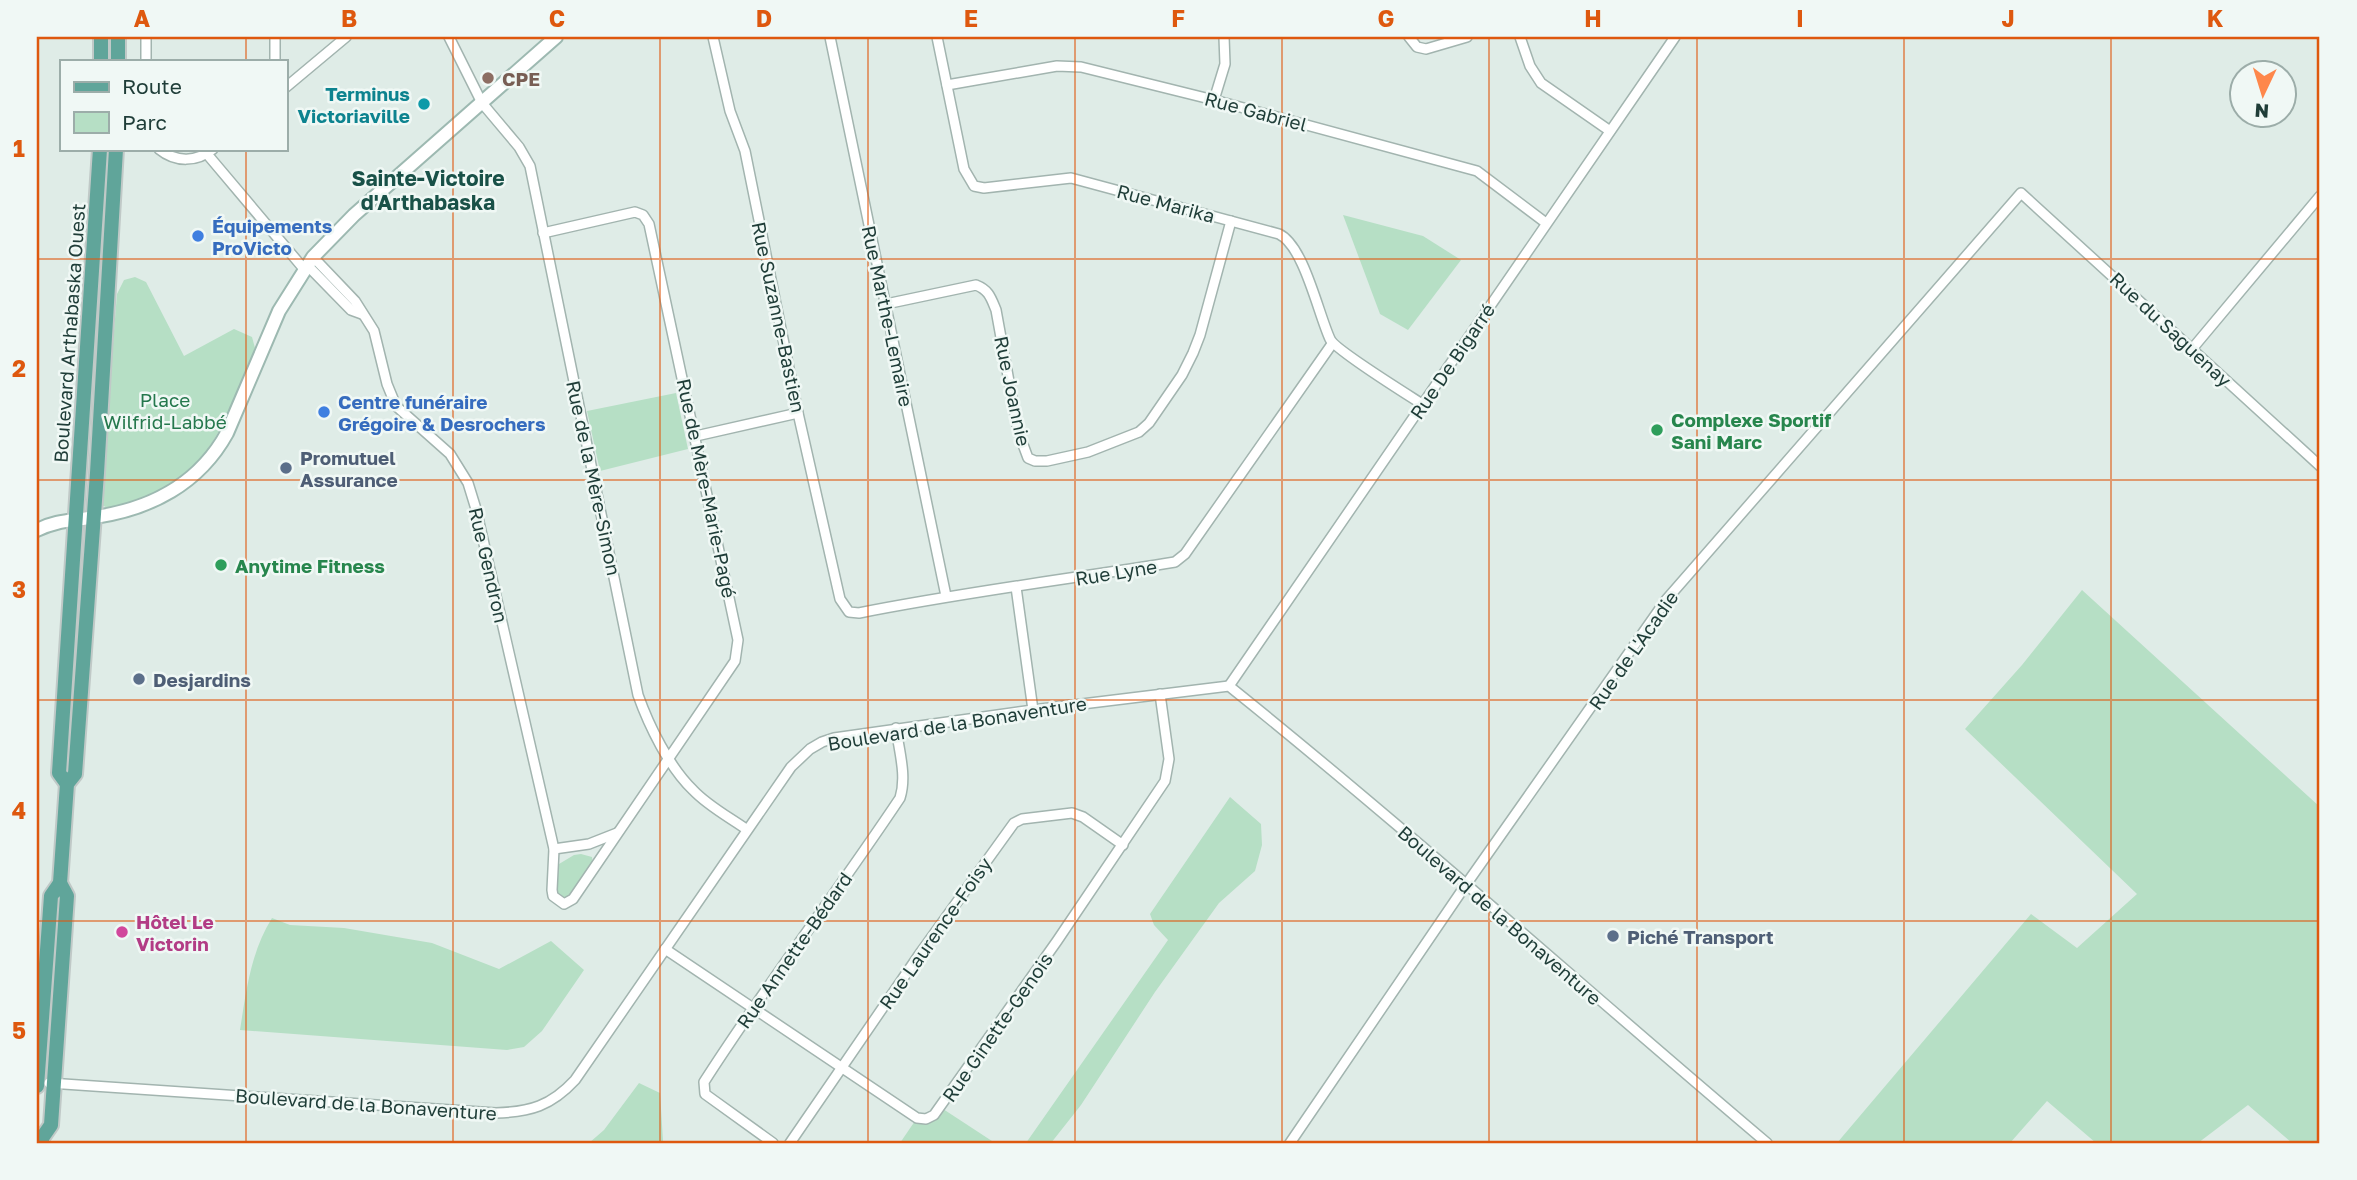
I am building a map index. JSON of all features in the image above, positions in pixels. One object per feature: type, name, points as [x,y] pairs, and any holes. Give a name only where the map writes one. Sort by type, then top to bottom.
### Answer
[{"type":"main road","points":[[101,37],[101,60]]},
{"type":"main road","points":[[118,37],[118,60]]},
{"type":"main road","name":"Boulevard Arthabaska Ouest","points":[[100,150],[59,773],[67,784],[75,774],[116,150]]},
{"type":"main road","points":[[40,1136],[51,1125],[67,896],[60,883],[67,784]]},
{"type":"main road","points":[[37,1083],[51,895],[60,883]]},
{"type":"street","points":[[146,37],[146,60]]},
{"type":"street","points":[[275,37],[275,60]]},
{"type":"street","points":[[287,86],[346,37]]},
{"type":"street","name":"Rue de la Mère-Simon","points":[[449,37],[482,103],[525,155],[530,166],[638,695],[652,728],[692,789],[746,830]]},
{"type":"street","points":[[37,530],[57,521],[93,518],[136,509],[154,502],[177,488],[212,456],[227,433],[279,311],[308,263],[354,215],[556,37]]},
{"type":"street","name":"Rue Suzanne-Bastien","points":[[713,37],[730,111],[745,151],[798,413],[840,599]]},
{"type":"street","name":"Rue Marthe-Lemaire","points":[[830,37],[946,596]]},
{"type":"street","name":"Rue Marika","points":[[937,37],[964,169],[974,186],[984,188],[1071,178],[1279,234],[1293,244],[1332,344]]},
{"type":"street","points":[[1214,100],[1225,64],[1224,37]]},
{"type":"street","points":[[1409,37],[1417,47],[1426,49],[1467,37]]},
{"type":"street","points":[[1520,37],[1534,76],[1611,131]]},
{"type":"street","name":"Rue De Bigarré","points":[[1229,686],[1673,37]]},
{"type":"street","name":"Rue Gabriel","points":[[947,85],[1057,66],[1071,66],[1214,100],[1477,171],[1546,223]]},
{"type":"street","points":[[161,150],[178,159],[193,159],[210,151]]},
{"type":"street","name":"Rue Gendron","points":[[210,151],[308,263],[355,301],[379,342],[387,384],[396,406],[450,454],[468,483],[554,849]]},
{"type":"street","name":"Rue du Saguenay","points":[[2021,193],[2320,466]]},
{"type":"street","name":"Rue de L'Acadie","points":[[1290,1143],[1465,886],[1666,600],[2021,193]]},
{"type":"street","points":[[2192,349],[2320,196]]},
{"type":"street","name":"Rue de Mère-Marie-Pagé","points":[[543,233],[635,212],[643,215],[649,223],[738,640],[735,660],[573,899],[564,904],[553,896],[554,849]]},
{"type":"street","name":"Rue Joannie","points":[[886,304],[976,285],[984,289],[990,294],[996,310],[1018,431],[1028,457],[1035,461],[1047,461],[1088,452],[1139,432],[1149,423],[1182,375],[1200,335],[1231,220]]},
{"type":"street","points":[[1332,344],[1422,404]]},
{"type":"street","name":"Rue Lyne","points":[[840,599],[849,612],[859,613],[946,596],[1175,562],[1185,554],[1332,344]]},
{"type":"street","points":[[696,436],[798,413]]},
{"type":"street","points":[[1016,587],[1033,710]]},
{"type":"street","name":"Boulevard de la Bonaventure","points":[[37,1083],[496,1113],[534,1109],[562,1094],[575,1080],[746,830],[791,767],[810,749],[834,738],[895,728],[1229,686],[1299,742],[1767,1143]]},
{"type":"street","name":"Rue Ginette-Genois","points":[[666,950],[917,1118],[926,1119],[934,1115],[1165,781],[1168,751],[1160,694]]},
{"type":"street","name":"Rue Annette-Bédard","points":[[773,1143],[705,1094],[704,1082],[753,1006],[900,798],[903,787],[902,772],[895,728]]},
{"type":"street","name":"Rue Laurence-Foisy","points":[[790,1143],[920,952],[1014,823],[1022,819],[1072,813],[1083,817],[1123,845]]},
{"type":"street","points":[[554,849],[589,844],[618,832]]},
{"type":"green space","points":[[1343,215],[1423,236],[1461,260],[1408,330],[1380,314]]},
{"type":"green space","name":"Place Wilfrid-Labbé","points":[[135,277],[146,282],[184,356],[234,329],[252,337],[255,348],[222,426],[199,460],[185,475],[162,492],[113,511],[100,504],[117,294],[124,280]]},
{"type":"green space","points":[[676,393],[688,449],[600,471],[587,411]]},
{"type":"green space","points":[[2082,590],[2320,807],[2320,1143],[2292,1143],[2248,1105],[2198,1143],[2096,1143],[2047,1101],[2010,1143],[1837,1143],[2031,914],[2077,948],[2137,894],[1965,729],[2022,665]]},
{"type":"green space","points":[[1230,797],[1261,824],[1262,845],[1255,871],[1219,903],[1155,992],[1081,1105],[1051,1143],[1026,1143],[1168,940],[1154,925],[1150,914]]},
{"type":"green space","points":[[581,854],[592,857],[593,865],[576,890],[562,899],[556,893],[559,864]]},
{"type":"green space","points":[[272,918],[290,925],[344,928],[432,943],[499,969],[551,941],[584,970],[542,1031],[524,1047],[507,1050],[240,1030],[254,958]]},
{"type":"green space","points":[[639,1083],[660,1093],[665,1143],[589,1143],[604,1130]]},
{"type":"green space","points":[[940,1107],[995,1143],[900,1143],[917,1118]]},
{"type":"place","name":"CPE","points":[[488,78]]},
{"type":"place","name":"Terminus Victoriaville","points":[[424,104]]},
{"type":"place","name":"Équipements ProVicto","points":[[198,236]]},
{"type":"place","name":"Centre funéraire Grégoire & Desrochers","points":[[324,412]]},
{"type":"place","name":"Complexe Sportif Sani Marc","points":[[1657,430]]},
{"type":"place","name":"Promutuel Assurance","points":[[286,468]]},
{"type":"place","name":"Anytime Fitness","points":[[221,565]]},
{"type":"place","name":"Desjardins","points":[[139,679]]},
{"type":"place","name":"Hôtel Le Victorin","points":[[122,932]]},
{"type":"place","name":"Piché Transport","points":[[1613,936]]},
{"type":"district","name":"Sainte-Victoire d'Arthabaska","points":[[428,190]]}]
